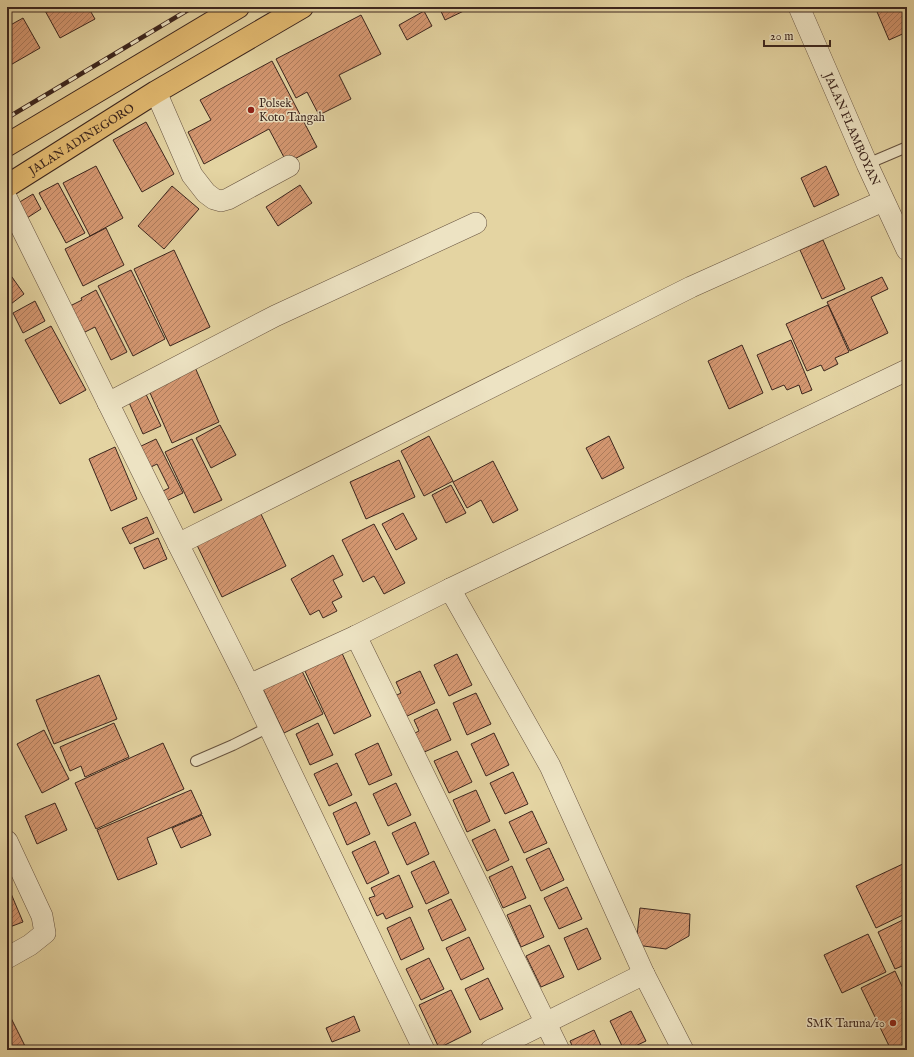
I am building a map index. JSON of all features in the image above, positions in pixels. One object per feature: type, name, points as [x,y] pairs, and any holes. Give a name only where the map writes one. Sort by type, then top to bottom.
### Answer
[{"type":"highway","points":[[7,145],[238,7]]},
{"type":"highway","name":"JALAN ADINEGORO","points":[[7,186],[156,92],[302,7]]},
{"type":"street","name":"JALAN FLAMBOYAN","points":[[799,7],[883,201],[907,250]]},
{"type":"street","points":[[156,92],[192,175],[206,193],[214,199],[221,201],[228,199],[289,166]]},
{"type":"street","points":[[7,199],[249,684],[424,1050]]},
{"type":"street","points":[[178,544],[691,287],[883,201]]},
{"type":"street","points":[[108,403],[275,316],[476,223]]},
{"type":"street","points":[[249,684],[356,636],[450,589],[907,370]]},
{"type":"street","points":[[450,589],[550,766],[644,974],[683,1050]]},
{"type":"street","points":[[356,636],[559,1050]]},
{"type":"street","points":[[7,841],[42,916],[45,933],[30,945],[7,958]]},
{"type":"street","points":[[491,1050],[644,974]]},
{"type":"lane","points":[[867,164],[907,146]]},
{"type":"lane","points":[[196,761],[269,727]]},
{"type":"building","points":[[43,7],[88,7],[95,19],[60,38]]},
{"type":"building","points":[[439,7],[472,7],[445,20]]},
{"type":"building","points":[[875,7],[907,7],[907,32],[889,40]]},
{"type":"building","points":[[424,11],[432,26],[407,40],[399,25]]},
{"type":"building","points":[[361,15],[381,54],[339,75],[351,99],[319,115],[307,92],[296,98],[276,59]]},
{"type":"building","points":[[23,18],[40,48],[7,67],[7,27]]},
{"type":"building","name":"Polsek Koto Tangah","points":[[272,61],[317,147],[287,163],[269,129],[204,164],[188,132],[211,120],[200,100]]},
{"type":"building","points":[[146,122],[174,174],[142,192],[113,140]]},
{"type":"building","points":[[96,166],[123,218],[90,236],[63,183]]},
{"type":"building","points":[[826,166],[839,195],[814,207],[801,178]]},
{"type":"building","points":[[58,183],[85,233],[66,243],[39,193]]},
{"type":"building","points":[[300,185],[312,203],[278,226],[266,207]]},
{"type":"building","points":[[172,186],[199,209],[164,249],[138,226]]},
{"type":"building","points":[[33,194],[41,209],[27,218],[18,203]]},
{"type":"building","points":[[106,228],[124,265],[83,286],[65,249]]},
{"type":"building","points":[[823,240],[845,289],[822,299],[800,250]]},
{"type":"building","points":[[174,250],[210,327],[170,346],[134,269]]},
{"type":"building","points":[[7,270],[24,294],[7,307]]},
{"type":"building","points":[[131,270],[165,339],[133,356],[98,286]]},
{"type":"building","points":[[882,277],[888,289],[871,297],[888,333],[850,351],[827,302]]},
{"type":"building","points":[[96,290],[127,352],[111,360],[95,327],[81,334],[68,307],[82,300],[81,298]]},
{"type":"building","points":[[35,301],[45,321],[23,333],[13,313]]},
{"type":"building","points":[[828,305],[849,352],[835,358],[838,364],[824,371],[821,365],[807,371],[786,324]]},
{"type":"building","points":[[51,326],[86,390],[60,404],[25,340]]},
{"type":"building","points":[[791,340],[812,390],[802,394],[799,385],[787,390],[784,385],[772,390],[757,355]]},
{"type":"building","points":[[742,345],[763,393],[729,409],[708,361]]},
{"type":"building","points":[[194,365],[219,422],[172,443],[147,386]]},
{"type":"building","points":[[144,390],[161,426],[143,434],[127,398]]},
{"type":"building","points":[[220,425],[236,455],[211,468],[196,438]]},
{"type":"building","points":[[429,436],[453,481],[424,496],[401,451]]},
{"type":"building","points":[[609,436],[624,468],[602,479],[586,448]]},
{"type":"building","points":[[156,439],[183,493],[164,502],[159,493],[169,488],[157,464],[147,469],[137,448]]},
{"type":"building","points":[[192,439],[222,500],[194,513],[165,452]]},
{"type":"building","points":[[115,447],[137,499],[111,511],[89,459]]},
{"type":"building","points":[[399,460],[415,497],[366,519],[350,482]]},
{"type":"building","points":[[493,461],[518,510],[493,523],[481,500],[467,508],[453,482]]},
{"type":"building","points":[[451,485],[466,513],[446,523],[432,495]]},
{"type":"building","points":[[260,512],[286,566],[222,597],[196,543]]},
{"type":"building","points":[[403,513],[417,539],[396,550],[382,524]]},
{"type":"building","points":[[147,517],[154,533],[130,544],[122,528]]},
{"type":"building","points":[[374,524],[405,583],[384,594],[374,576],[363,582],[342,540]]},
{"type":"building","points":[[158,538],[167,559],[144,569],[134,548]]},
{"type":"building","points":[[333,555],[343,575],[333,580],[342,597],[332,602],[337,611],[323,618],[319,610],[310,615],[291,579]]},
{"type":"building","points":[[341,651],[371,716],[334,734],[304,669]]},
{"type":"building","points":[[457,654],[472,685],[449,696],[434,665]]},
{"type":"building","points":[[301,669],[323,714],[284,733],[262,687]]},
{"type":"building","points":[[420,671],[435,703],[403,718],[393,697],[401,693],[396,682]]},
{"type":"building","points":[[99,675],[117,719],[54,744],[36,700]]},
{"type":"building","points":[[476,693],[491,724],[467,735],[453,703]]},
{"type":"building","points":[[437,709],[451,740],[420,754],[411,735],[419,731],[414,720]]},
{"type":"building","points":[[114,723],[129,757],[85,777],[81,766],[70,771],[60,747]]},
{"type":"building","points":[[318,723],[333,755],[310,765],[296,734]]},
{"type":"building","points":[[44,730],[69,779],[42,793],[17,744]]},
{"type":"building","points":[[494,733],[509,765],[486,776],[471,744]]},
{"type":"building","points":[[163,743],[184,789],[96,829],[75,783]]},
{"type":"building","points":[[378,743],[392,775],[369,785],[355,754]]},
{"type":"building","points":[[457,751],[472,782],[449,793],[434,761]]},
{"type":"building","points":[[337,763],[352,795],[329,806],[314,774]]},
{"type":"building","points":[[513,772],[528,804],[505,814],[490,783]]},
{"type":"building","points":[[396,783],[411,815],[388,826],[373,794]]},
{"type":"building","points":[[191,790],[202,814],[147,838],[157,864],[118,880],[97,830]]},
{"type":"building","points":[[476,790],[490,821],[467,832],[453,800]]},
{"type":"building","points":[[356,802],[370,834],[347,845],[333,813]]},
{"type":"building","points":[[55,803],[67,830],[37,844],[25,816]]},
{"type":"building","points":[[532,811],[547,843],[524,853],[509,822]]},
{"type":"building","points":[[202,815],[211,835],[181,848],[172,828]]},
{"type":"building","points":[[415,822],[429,854],[407,865],[392,833]]},
{"type":"building","points":[[495,829],[509,860],[487,871],[472,840]]},
{"type":"building","points":[[375,841],[389,873],[367,884],[352,852]]},
{"type":"building","points":[[549,848],[564,880],[541,891],[526,859]]},
{"type":"building","points":[[434,861],[449,893],[426,904],[411,872]]},
{"type":"building","points":[[907,862],[907,913],[876,928],[856,886]]},
{"type":"building","points":[[512,866],[526,898],[503,908],[489,877]]},
{"type":"building","points":[[399,875],[413,907],[386,919],[383,913],[377,916],[369,898],[375,896],[371,888]]},
{"type":"building","points":[[7,884],[23,922],[7,928]]},
{"type":"building","points":[[567,887],[582,919],[559,929],[544,898]]},
{"type":"building","points":[[451,899],[466,930],[442,941],[428,910]]},
{"type":"building","points":[[530,905],[544,937],[521,947],[507,915]]},
{"type":"building","points":[[640,908],[690,914],[689,936],[666,949],[636,945]]},
{"type":"building","points":[[410,917],[424,949],[401,960],[387,928]]},
{"type":"building","points":[[907,918],[907,964],[895,969],[878,932]]},
{"type":"building","points":[[587,928],[601,959],[578,970],[564,938]]},
{"type":"building","points":[[868,934],[886,972],[842,993],[824,955]]},
{"type":"building","points":[[469,937],[484,969],[461,980],[446,948]]},
{"type":"building","points":[[549,945],[564,977],[541,987],[526,956]]},
{"type":"building","points":[[429,958],[444,989],[421,1000],[406,969]]},
{"type":"building","name":"SMK Taruna/10","points":[[895,971],[907,997],[907,1050],[891,1050],[861,988]]},
{"type":"building","points":[[488,978],[503,1009],[480,1020],[465,989]]},
{"type":"building","points":[[451,990],[471,1032],[439,1048],[419,1005]]},
{"type":"building","points":[[7,1010],[27,1050],[7,1050]]},
{"type":"building","points":[[631,1011],[646,1041],[624,1050],[610,1021]]},
{"type":"building","points":[[354,1016],[360,1031],[332,1042],[326,1028]]},
{"type":"building","points":[[594,1030],[603,1050],[574,1050],[570,1041]]},
{"type":"railway","points":[[7,118],[193,7]]},
{"type":"place","name":"Polsek Koto Tangah","points":[[251,110]]},
{"type":"place","name":"SMK Taruna/10","points":[[893,1023]]}]
